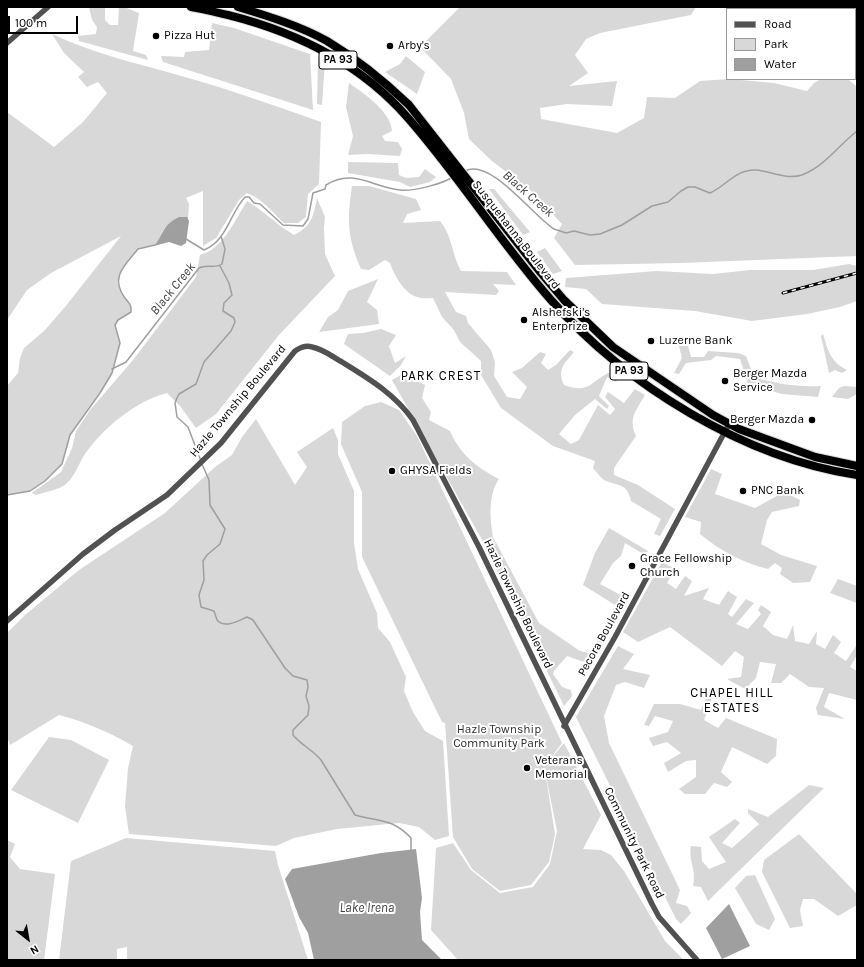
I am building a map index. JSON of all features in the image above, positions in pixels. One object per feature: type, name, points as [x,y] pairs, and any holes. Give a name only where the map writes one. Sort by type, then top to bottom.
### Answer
[{"type":"highway","name":"Susquehanna Boulevard","points":[[191,7],[261,24],[325,51],[368,81],[408,117],[539,286],[580,329],[635,377],[696,416],[725,432],[772,452],[857,476]]},
{"type":"highway","name":"Susquehanna Boulevard","points":[[238,7],[308,32],[349,56],[385,83],[409,105],[541,273],[592,328],[628,358],[729,424],[798,451],[857,466]]},
{"type":"street","points":[[8,42],[48,7]]},
{"type":"street","name":"Hazle Township Boulevard","points":[[7,621],[83,554],[115,530],[168,495],[221,443],[290,355],[300,348],[312,347],[325,352],[375,383],[404,407],[413,420],[482,554],[564,726]]},
{"type":"street","name":"Pecora Boulevard","points":[[564,726],[615,637],[729,424]]},
{"type":"street","name":"Community Park Road","points":[[564,726],[659,917],[697,960]]},
{"type":"green space","points":[[89,7],[105,7],[105,20],[110,25],[118,25],[119,7],[124,7],[139,13],[133,51],[146,55],[148,60],[79,41],[78,36],[96,34],[97,27],[92,20]]},
{"type":"green space","points":[[460,7],[696,7],[691,15],[600,33],[586,39],[575,55],[588,73],[569,86],[617,81],[612,106],[567,104],[540,108],[541,119],[617,133],[644,118],[647,97],[675,98],[700,81],[726,79],[774,83],[807,91],[814,83],[819,80],[849,80],[857,87],[857,256],[681,263],[575,265],[554,238],[562,224],[531,191],[492,161],[469,139],[464,113],[451,79],[420,47]]},
{"type":"green space","points":[[212,23],[234,28],[310,54],[313,110],[163,62],[161,56],[184,57],[185,52],[209,50]]},
{"type":"green space","points":[[52,34],[101,53],[219,87],[321,122],[319,184],[308,194],[306,217],[298,223],[284,223],[263,202],[247,193],[239,200],[216,238],[203,246],[203,191],[186,198],[189,204],[188,219],[182,217],[172,221],[164,229],[156,244],[138,249],[121,271],[119,277],[120,290],[131,306],[131,312],[118,320],[115,325],[120,343],[112,373],[100,393],[70,435],[62,464],[45,481],[30,491],[7,495],[7,386],[18,373],[20,358],[24,348],[44,331],[65,307],[121,236],[51,273],[27,290],[7,320],[7,112],[54,147],[83,122],[107,93],[98,82],[87,87],[78,77],[84,72],[64,53]]},
{"type":"green space","points":[[406,56],[425,72],[417,94],[385,72],[400,64]]},
{"type":"green space","points":[[318,59],[325,61],[322,105],[317,104]]},
{"type":"green space","points":[[349,83],[376,104],[387,117],[391,124],[392,131],[382,136],[385,141],[398,142],[402,149],[400,156],[367,154],[348,155],[353,136],[346,107]]},
{"type":"green space","points":[[348,162],[398,163],[399,175],[406,178],[419,177],[425,169],[436,177],[430,182],[410,187],[400,182],[348,173]]},
{"type":"green space","points":[[352,186],[369,186],[416,199],[421,210],[407,214],[403,223],[440,221],[450,239],[461,271],[507,272],[516,285],[493,284],[499,291],[496,295],[445,292],[456,312],[466,316],[468,323],[491,350],[495,362],[494,376],[507,397],[520,399],[527,387],[512,372],[522,368],[540,352],[546,354],[541,363],[548,370],[556,365],[570,350],[574,352],[567,360],[561,371],[564,385],[573,388],[580,388],[590,385],[613,371],[618,378],[616,382],[607,377],[599,396],[609,406],[607,409],[595,399],[575,415],[559,434],[571,444],[579,440],[598,405],[610,415],[615,409],[605,397],[608,392],[624,403],[635,389],[645,395],[636,410],[633,419],[636,436],[614,468],[614,475],[638,485],[675,509],[660,536],[654,534],[661,519],[631,501],[625,488],[602,479],[593,468],[595,461],[553,446],[501,408],[481,375],[481,361],[460,342],[454,330],[442,317],[433,298],[419,298],[408,292],[397,278],[390,263],[385,260],[369,270],[361,269],[356,258],[349,228],[349,209]]},
{"type":"green space","points":[[489,189],[494,189],[530,232],[523,235]]},
{"type":"green space","points":[[317,198],[325,217],[325,254],[335,276],[279,335],[216,414],[196,428],[180,406],[167,393],[155,397],[132,409],[101,434],[85,454],[70,480],[64,485],[36,495],[32,493],[61,472],[72,448],[76,431],[90,410],[133,360],[196,277],[200,255],[208,252],[222,240],[228,233],[247,201],[294,235],[305,228],[311,220]]},
{"type":"green space","points":[[545,248],[562,271],[553,274],[537,252]]},
{"type":"green space","points":[[849,264],[857,266],[857,301],[840,307],[807,314],[752,321],[695,311],[602,304],[586,289],[565,287],[566,278],[657,271],[713,274],[750,270],[813,270]]},
{"type":"green space","points":[[378,279],[367,302],[377,310],[379,324],[319,332],[328,317],[338,310],[348,291]]},
{"type":"green space","points":[[381,329],[396,335],[389,346],[395,363],[406,356],[401,365],[390,376],[344,344],[348,334],[363,333]]},
{"type":"green space","points":[[823,334],[834,360],[847,370],[842,373],[835,370],[829,373],[821,336]]},
{"type":"green space","points":[[679,346],[688,346],[691,357],[704,357],[708,351],[738,353],[746,356],[754,377],[771,382],[804,386],[821,386],[818,397],[782,394],[748,384],[740,359],[716,356],[711,360],[686,363],[679,374],[674,373],[682,358]]},
{"type":"green space","points":[[403,374],[425,385],[422,398],[431,412],[429,420],[450,431],[459,447],[476,465],[499,479],[495,485],[491,499],[491,522],[493,537],[539,623],[580,651],[592,654],[599,637],[603,640],[593,662],[581,661],[567,656],[554,671],[553,674],[562,687],[571,690],[572,696],[564,706],[485,545],[392,380]]},
{"type":"green space","points":[[844,386],[857,387],[857,394],[848,399],[832,397],[839,388]]},
{"type":"green space","name":"Hazle Township Community Park","points":[[381,402],[399,410],[417,436],[562,743],[544,767],[564,743],[601,815],[583,849],[601,850],[611,855],[624,871],[665,941],[684,960],[458,960],[431,930],[436,848],[453,843],[471,870],[500,893],[533,887],[550,864],[557,831],[545,771],[555,834],[549,862],[531,885],[500,891],[472,869],[453,837],[445,723],[442,722],[362,557],[362,492],[341,444],[342,422],[365,406]]},
{"type":"green space","points":[[256,419],[295,485],[307,467],[297,452],[333,428],[338,440],[338,454],[354,491],[354,543],[358,569],[377,613],[378,628],[390,642],[406,677],[404,691],[413,712],[425,731],[443,741],[449,836],[435,840],[419,827],[399,823],[337,829],[294,838],[276,846],[129,834],[125,807],[128,768],[133,746],[97,728],[59,715],[10,745],[7,736],[7,633],[25,615],[79,570],[165,513],[215,467],[232,455],[242,437]]},
{"type":"green space","points":[[711,469],[722,474],[715,494],[755,508],[784,492],[800,500],[799,506],[772,512],[767,520],[761,544],[781,555],[817,566],[810,582],[793,583],[780,574],[782,568],[775,563],[768,569],[732,555],[700,534],[701,522],[685,517]]},
{"type":"green space","points":[[609,528],[648,551],[645,555],[625,543],[621,556],[613,563],[600,584],[628,599],[614,623],[609,620],[615,605],[583,585],[595,553]]},
{"type":"green space","points":[[662,562],[675,569],[667,583],[676,589],[685,576],[692,581],[684,596],[709,588],[703,599],[719,605],[728,591],[737,597],[728,614],[732,617],[746,599],[754,603],[736,624],[748,629],[761,614],[758,610],[761,605],[771,612],[763,626],[773,635],[787,639],[793,625],[795,641],[809,644],[817,631],[816,644],[825,649],[833,635],[841,642],[834,653],[846,661],[856,646],[857,655],[850,667],[857,671],[857,700],[829,693],[824,707],[845,719],[818,715],[816,708],[824,688],[809,687],[790,674],[781,683],[771,683],[776,664],[760,662],[756,678],[745,689],[727,679],[741,677],[744,657],[735,651],[722,666],[670,627],[638,642],[623,632]]},
{"type":"green space","points":[[838,579],[857,586],[857,603],[830,593]]},
{"type":"green space","points":[[618,646],[634,654],[623,669],[650,675],[644,688],[625,682],[616,685],[604,716],[609,743],[680,890],[676,903],[687,906],[691,913],[681,924],[676,919],[576,717]]},
{"type":"green space","points":[[708,694],[713,695],[704,720],[718,728],[726,718],[777,739],[776,756],[767,764],[732,747],[721,772],[732,782],[727,787],[714,783],[705,794],[685,794],[679,789],[696,777],[696,760],[686,761],[668,772],[664,763],[681,753],[667,742],[653,746],[649,738],[668,732],[673,721],[655,716],[649,726],[644,725],[654,704],[680,704],[701,710]]},
{"type":"green space","points":[[49,737],[71,740],[109,760],[78,823],[11,790]]},
{"type":"green space","points":[[809,785],[824,788],[708,901],[701,887],[693,886],[694,875],[690,852],[691,846],[701,847],[702,861],[709,869],[726,862],[709,837],[735,819],[740,823],[722,843],[732,848],[759,824],[748,813],[748,809],[768,817]]},
{"type":"green space","points":[[799,834],[857,894],[857,905],[838,916],[814,899],[803,899],[800,910],[803,926],[790,928],[762,872],[764,860]]},
{"type":"green space","points":[[126,838],[275,851],[308,960],[127,960],[127,947],[117,949],[117,960],[59,960],[71,861]]},
{"type":"green space","points":[[7,840],[15,844],[10,857],[20,869],[55,874],[44,960],[7,960]]},
{"type":"green space","points":[[755,875],[775,919],[769,930],[756,924],[735,888],[746,876]]},
{"type":"water","points":[[179,217],[187,217],[189,221],[186,243],[181,246],[169,242],[154,246],[166,227],[173,220]]},
{"type":"water","name":"Lake Irena","points":[[416,849],[422,898],[420,912],[422,940],[442,960],[314,960],[308,933],[299,917],[285,879],[292,869],[381,853]]},
{"type":"water","points":[[729,904],[750,946],[722,959],[706,928]]},
{"type":"waterway","name":"Black Creek","points":[[465,171],[475,169],[486,172],[499,180],[554,229],[566,233],[574,231],[590,235],[600,234],[622,225],[652,206],[668,202],[688,187],[695,187],[710,193],[737,175],[749,170],[778,175],[802,175],[818,166],[857,131]]},
{"type":"waterway","name":"Black Creek","points":[[186,239],[204,250],[212,246],[228,226],[245,197],[249,197],[254,203],[260,204],[283,225],[303,226],[308,219],[313,193],[325,189],[326,185],[336,180],[354,178],[390,188],[412,190],[427,187],[453,177]]},
{"type":"waterway","name":"Black Creek","points":[[112,369],[126,362],[199,268],[222,264],[225,249],[221,236]]},
{"type":"waterway","name":"Black Creek","points":[[7,495],[30,491],[45,481],[62,464],[70,435],[100,393],[112,373],[120,343],[115,325],[118,320],[131,312],[131,306],[120,290],[119,277],[121,271],[138,249],[155,245]]},
{"type":"waterway","points":[[201,461],[188,427],[177,417],[175,403],[179,394],[196,384],[204,362],[231,331],[235,322],[234,318],[223,311],[224,303],[232,295],[229,283],[220,266]]},
{"type":"waterway","points":[[202,464],[209,480],[210,505],[225,529],[220,544],[207,555],[203,561],[204,580],[199,595],[201,607],[214,611],[217,620],[220,623],[228,624],[247,617],[253,620],[285,668],[293,676],[307,680],[308,687],[306,696],[309,706],[308,715],[293,730],[293,735],[321,760],[355,815],[385,822],[398,827],[411,838],[411,851]]},
{"type":"railway","points":[[783,293],[857,273]]},
{"type":"place","name":"Pizza Hut","points":[[156,36]]},
{"type":"place","name":"Arby's","points":[[390,46]]},
{"type":"place","name":"Alshefski's Enterprize","points":[[524,320]]},
{"type":"place","name":"Luzerne Bank","points":[[651,341]]},
{"type":"place","name":"Berger Mazda Service","points":[[725,381]]},
{"type":"place","name":"Berger Mazda","points":[[812,420]]},
{"type":"place","name":"GHYSA Fields","points":[[392,471]]},
{"type":"place","name":"PNC Bank","points":[[743,491]]},
{"type":"place","name":"Grace Fellowship Church","points":[[632,566]]},
{"type":"place","name":"Veterans Memorial","points":[[527,768]]},
{"type":"district","name":"PARK CREST","points":[[441,376]]},
{"type":"district","name":"CHAPEL HILL ESTATES","points":[[732,700]]}]
